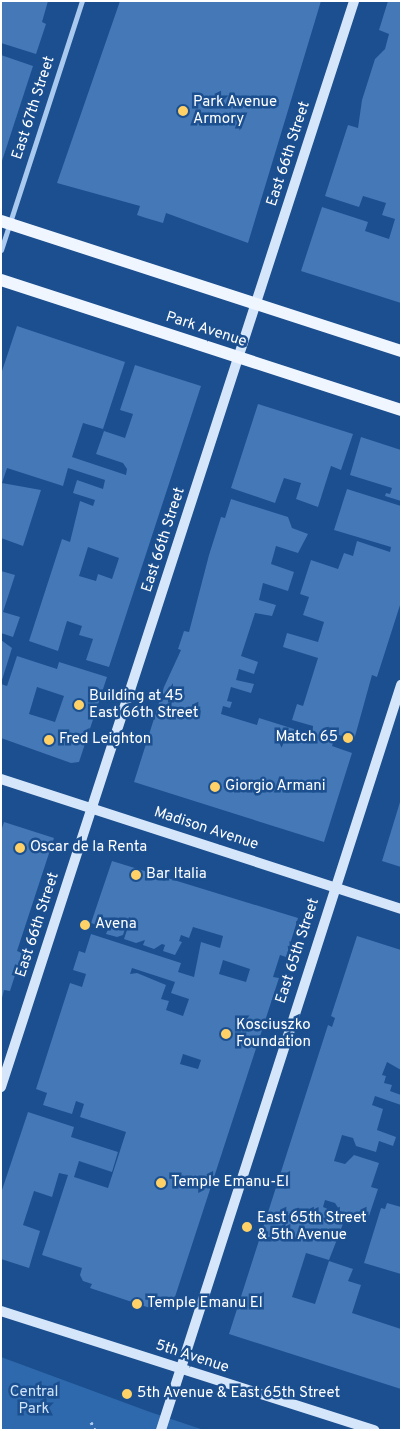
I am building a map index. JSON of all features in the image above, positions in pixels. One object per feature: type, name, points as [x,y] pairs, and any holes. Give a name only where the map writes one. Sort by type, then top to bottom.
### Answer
[{"type":"main road","name":"East 66th Street","points":[[1,1087],[354,1]]},
{"type":"main road","points":[[5,223],[401,351]]},
{"type":"main road","name":"Park Avenue","points":[[1,280],[401,410]]},
{"type":"main road","name":"East 65th Street","points":[[161,1430],[334,887],[401,685]]},
{"type":"main road","name":"Madison Avenue","points":[[1,779],[401,909]]},
{"type":"main road","name":"5th Avenue","points":[[1,1311],[374,1430]]},
{"type":"street","name":"East 67th Street","points":[[1,250],[5,223],[82,1]]},
{"type":"path","points":[[91,1422],[95,1430]]},
{"type":"green space","name":"Central Park","points":[[1,1357],[150,1412],[204,1430],[1,1430]]},
{"type":"building","points":[[1,1],[48,1],[42,22],[46,24],[36,54],[1,43]]},
{"type":"building","name":"Park Avenue Armory","points":[[120,1],[321,1],[248,243],[166,213],[163,223],[146,218],[137,215],[140,206],[57,183]]},
{"type":"building","points":[[388,1],[401,1],[401,303],[301,271],[322,207],[368,222],[365,231],[389,239],[395,219],[382,215],[386,203],[363,196],[359,207],[325,196],[348,125],[358,128],[362,100],[375,59],[385,49],[389,34],[379,30]]},
{"type":"building","points":[[1,55],[33,66],[2,161],[1,161]]},
{"type":"building","points":[[17,326],[125,362],[103,429],[83,423],[72,457],[126,475],[127,469],[123,463],[96,454],[104,431],[125,438],[133,414],[120,410],[135,365],[201,386],[109,667],[86,660],[93,639],[79,635],[82,626],[67,621],[58,651],[29,641],[62,539],[70,542],[80,501],[93,506],[95,500],[73,493],[77,480],[103,489],[105,480],[68,468],[63,486],[7,468],[2,483],[41,490],[23,546],[1,538],[1,374]],"holes":[[[88,547],[119,558],[112,579],[98,574],[96,581],[79,576]]]},
{"type":"building","points":[[258,404],[353,434],[341,470],[331,466],[318,507],[296,499],[301,483],[284,478],[275,503],[231,488]]},
{"type":"building","points":[[361,437],[401,450],[401,501],[385,496],[386,493],[390,494],[392,488],[350,475]]},
{"type":"building","points":[[347,489],[401,506],[401,602],[377,677],[372,675],[354,740],[336,734],[332,746],[352,753],[324,842],[134,782],[164,687],[181,650],[178,649],[184,631],[189,632],[221,517],[225,518],[231,499],[288,517],[292,528],[308,534],[298,553],[276,546],[271,564],[294,572],[288,591],[263,583],[259,600],[276,605],[272,616],[255,613],[241,656],[258,662],[254,674],[239,669],[236,680],[254,684],[251,693],[231,687],[227,701],[232,702],[230,708],[223,706],[221,714],[257,725],[259,718],[310,734],[313,726],[292,720],[297,704],[303,706],[318,658],[283,647],[287,633],[318,642],[324,622],[303,615],[309,597],[300,594],[311,560],[338,569],[344,553],[353,556],[357,541],[390,552],[391,547],[334,530]]},
{"type":"building","points":[[1,571],[15,575],[3,612],[20,617],[13,637],[1,633]]},
{"type":"building","points":[[1,640],[12,648],[2,680],[1,680]]},
{"type":"building","name":"Building at 45 East 66th Street","points":[[17,656],[57,669],[59,662],[107,677],[79,762],[71,763],[1,738],[1,684],[7,686]],"holes":[[[37,687],[64,696],[55,722],[29,714]]]},
{"type":"building","points":[[401,802],[401,867],[382,861]]},
{"type":"building","points":[[4,822],[54,838],[17,951],[22,953],[10,991],[4,990],[2,998],[1,831]]},
{"type":"building","points":[[112,861],[298,918],[286,957],[280,955],[273,977],[279,978],[172,1306],[166,1309],[157,1306],[156,1310],[90,1288],[92,1284],[83,1281],[80,1275],[82,1268],[42,1255],[68,1175],[59,1173],[52,1197],[34,1191],[23,1225],[40,1231],[29,1268],[1,1259],[1,1193],[28,1112],[74,1127],[71,1137],[118,1152],[112,1172],[79,1161],[74,1177],[108,1188],[126,1132],[80,1117],[84,1104],[76,1101],[72,1114],[43,1105],[47,1093],[36,1089],[70,983],[82,987],[86,974],[73,970],[79,951],[85,953],[91,934],[181,963],[178,972],[194,977],[201,942],[220,948],[223,936],[193,927],[189,938],[181,935],[179,941],[182,942],[175,955],[163,951],[165,945],[162,944],[154,949],[143,945],[145,940],[136,943],[124,939],[131,918],[129,917],[123,935],[117,937],[106,934],[108,929],[91,923]],"holes":[[[223,960],[250,969],[246,982],[219,974]],[[132,968],[175,982],[171,993],[189,999],[183,1016],[166,1010],[169,1001],[161,999],[166,985],[137,973],[130,974]],[[183,1054],[201,1060],[198,1069],[180,1064]]]},
{"type":"building","points":[[357,936],[401,950],[401,1070],[387,1062],[382,1075],[386,1076],[384,1083],[392,1085],[390,1091],[401,1095],[401,1105],[375,1096],[372,1105],[383,1109],[377,1130],[396,1137],[393,1146],[379,1141],[376,1152],[356,1146],[353,1138],[342,1135],[334,1161],[345,1164],[354,1155],[379,1163],[371,1187],[378,1189],[367,1222],[342,1214],[335,1203],[325,1200],[323,1207],[330,1210],[330,1217],[344,1221],[329,1260],[306,1253],[292,1297],[315,1304],[329,1261],[353,1269],[348,1281],[361,1285],[352,1313],[401,1329],[401,1389],[229,1334],[328,1025],[332,1027],[335,1018],[331,1016]]},
{"type":"building","points":[[387,1203],[401,1207],[401,1274],[364,1263],[381,1208],[385,1209]]},
{"type":"place","name":"Park Avenue Armory","points":[[183,111]]},
{"type":"place","name":"Building at 45 East 66th Street","points":[[79,705]]},
{"type":"place","name":"Match 65","points":[[348,738]]},
{"type":"place","name":"Fred Leighton","points":[[49,740]]},
{"type":"place","name":"Giorgio Armani","points":[[215,787]]},
{"type":"place","name":"Oscar de la Renta","points":[[20,848]]},
{"type":"place","name":"Bar Italia","points":[[136,875]]},
{"type":"place","name":"Avena","points":[[85,925]]},
{"type":"place","name":"Kosciuszko Foundation","points":[[226,1034]]},
{"type":"place","name":"Temple Emanu-El","points":[[161,1183]]},
{"type":"place","name":"East 65th Street & 5th Avenue","points":[[247,1227]]},
{"type":"place","name":"Temple Emanu El","points":[[137,1304]]},
{"type":"place","name":"5th Avenue & East 65th Street","points":[[127,1394]]}]
